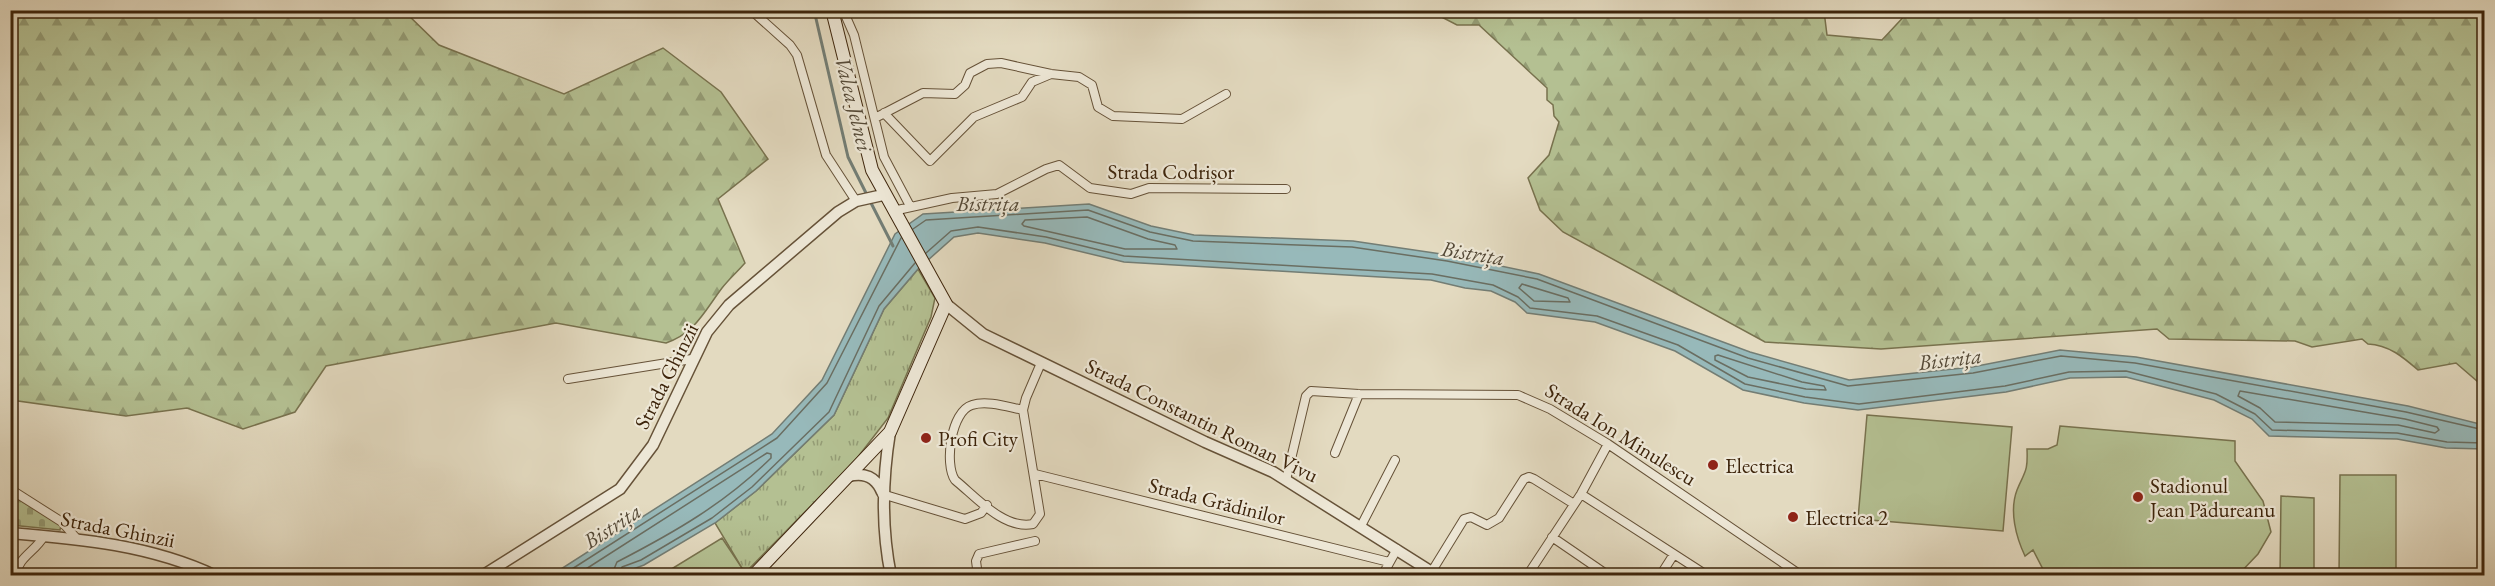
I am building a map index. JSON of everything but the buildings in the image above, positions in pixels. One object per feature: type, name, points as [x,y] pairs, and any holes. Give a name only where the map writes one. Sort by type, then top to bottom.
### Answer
[{"type":"main road","points":[[753,576],[890,432],[946,304],[893,211],[880,195],[858,121],[832,10]]},
{"type":"street","points":[[751,10],[790,45],[797,55],[826,155],[858,200]]},
{"type":"street","points":[[843,10],[854,35],[890,172],[910,206]]},
{"type":"street","points":[[875,118],[923,93],[955,94],[965,85],[970,73],[987,64],[1019,66],[1086,80],[1094,89],[1098,107],[1113,116],[1182,119],[1226,94]]},
{"type":"street","points":[[884,113],[930,161],[974,117],[1022,97],[1032,82],[1051,74]]},
{"type":"street","name":"Strada Codrișor","points":[[893,211],[910,206],[997,194],[1046,169],[1059,165],[1090,188],[1117,193],[1131,194],[1149,188],[1286,189]]},
{"type":"street","name":"Strada Ghinzii","points":[[482,576],[620,489],[653,445],[692,359],[707,332],[729,305],[838,212],[858,200],[880,195]]},
{"type":"street","name":"Strada Constantin Roman Vivu","points":[[946,304],[983,333],[1286,480],[1435,573]]},
{"type":"street","points":[[568,379],[692,359]]},
{"type":"street","points":[[1023,410],[980,404],[970,405],[956,420],[949,459],[949,472],[955,480],[1008,522],[1019,526],[1033,525],[1040,514],[1023,410],[1041,363]]},
{"type":"street","name":"Strada Ion Minulescu","points":[[1286,480],[1305,396],[1314,391],[1359,394],[1518,394],[1550,409],[1608,444],[1723,519],[1802,576]]},
{"type":"street","points":[[1335,453],[1359,394]]},
{"type":"street","points":[[890,432],[882,494],[885,547],[891,576]]},
{"type":"street","points":[[1527,576],[1581,494],[1608,444]]},
{"type":"street","points":[[1361,526],[1395,460]]},
{"type":"street","name":"Strada Grădinilor","points":[[1035,474],[1389,562]]},
{"type":"street","points":[[849,476],[866,475],[874,479],[882,494],[965,519],[981,513],[987,505]]},
{"type":"street","points":[[1435,573],[1464,519],[1471,517],[1487,525],[1496,522],[1524,478],[1534,479],[1574,504]]},
{"type":"street","points":[[10,489],[62,522],[77,539]]},
{"type":"street","points":[[1581,494],[1708,576]]},
{"type":"street","name":"Strada Ghinzii","points":[[10,533],[77,539],[141,549],[191,564],[216,576]]},
{"type":"street","points":[[15,576],[21,560],[39,545],[44,536]]},
{"type":"street","points":[[1552,537],[1610,576]]},
{"type":"street","points":[[978,576],[975,561],[979,554],[1035,541]]},
{"type":"street","points":[[1382,576],[1397,549]]},
{"type":"street","points":[[1660,576],[1674,554]]},
{"type":"green space","points":[[11,10],[404,11],[439,45],[564,94],[663,48],[721,92],[768,159],[718,199],[745,263],[692,328],[666,343],[556,323],[326,366],[295,412],[243,429],[187,408],[126,416],[11,400]]},
{"type":"green space","points":[[1910,10],[2484,11],[2484,387],[2456,363],[2418,370],[2395,352],[2368,344],[2362,339],[2312,347],[2295,341],[2169,339],[2157,329],[1881,349],[1765,342],[1563,232],[1540,210],[1528,178],[1549,155],[1559,122],[1554,116],[1553,105],[1547,100],[1547,88],[1479,25],[1457,25],[1430,11],[1824,11],[1827,35],[1882,40]]},
{"type":"green space","points":[[918,269],[935,298],[931,317],[888,418],[854,462],[745,573],[715,523],[756,491],[834,415],[884,309]]},
{"type":"green space","points":[[1867,415],[2012,427],[2003,531],[1858,519]]},
{"type":"green space","name":"Stadionul Jean Pădureanu","points":[[2060,426],[2235,441],[2235,461],[2263,501],[2271,532],[2258,554],[2238,575],[2046,575],[2033,550],[2025,556],[2016,532],[2014,506],[2017,490],[2026,467],[2027,449],[2048,449],[2057,445]]},
{"type":"green space","points":[[2340,475],[2396,475],[2396,575],[2339,575]]},
{"type":"green space","points":[[10,494],[61,525],[60,530],[11,525]]},
{"type":"green space","points":[[2281,496],[2314,498],[2314,575],[2280,575]]},
{"type":"green space","points":[[722,538],[742,568],[731,575],[660,576]]},
{"type":"water","points":[[1089,204],[1151,226],[1194,235],[1353,241],[1448,255],[1539,274],[1750,352],[1849,380],[1972,367],[2060,350],[2136,357],[2408,406],[2484,425],[2484,449],[2446,448],[2397,439],[2269,436],[2252,419],[2214,400],[2126,377],[2070,378],[2006,392],[1858,410],[1804,403],[1743,390],[1675,351],[1595,322],[1527,313],[1515,302],[1491,291],[1431,280],[1124,262],[1045,243],[978,233],[954,237],[918,269],[884,309],[834,415],[756,491],[715,523],[644,565],[617,575],[550,576],[772,434],[822,380],[895,234],[923,214]]},
{"type":"waterway","name":"Valea Jelnei","points":[[814,10],[848,157],[867,195]]},
{"type":"waterway","name":"Valea Jelnei","points":[[870,201],[893,246]]},
{"type":"place","name":"Profi City","points":[[926,438]]},
{"type":"place","name":"Electrica","points":[[1713,465]]},
{"type":"place","name":"Stadionul Jean Pădureanu","points":[[2138,497]]},
{"type":"place","name":"Electrica 2","points":[[1793,517]]},
{"type":"water label","name":"Bistrița","points":[[988,203]]},
{"type":"water label","name":"Bistrița","points":[[1473,253]]},
{"type":"water label","name":"Bistrița","points":[[1950,359]]},
{"type":"water label","name":"Bistrița","points":[[612,526]]}]
